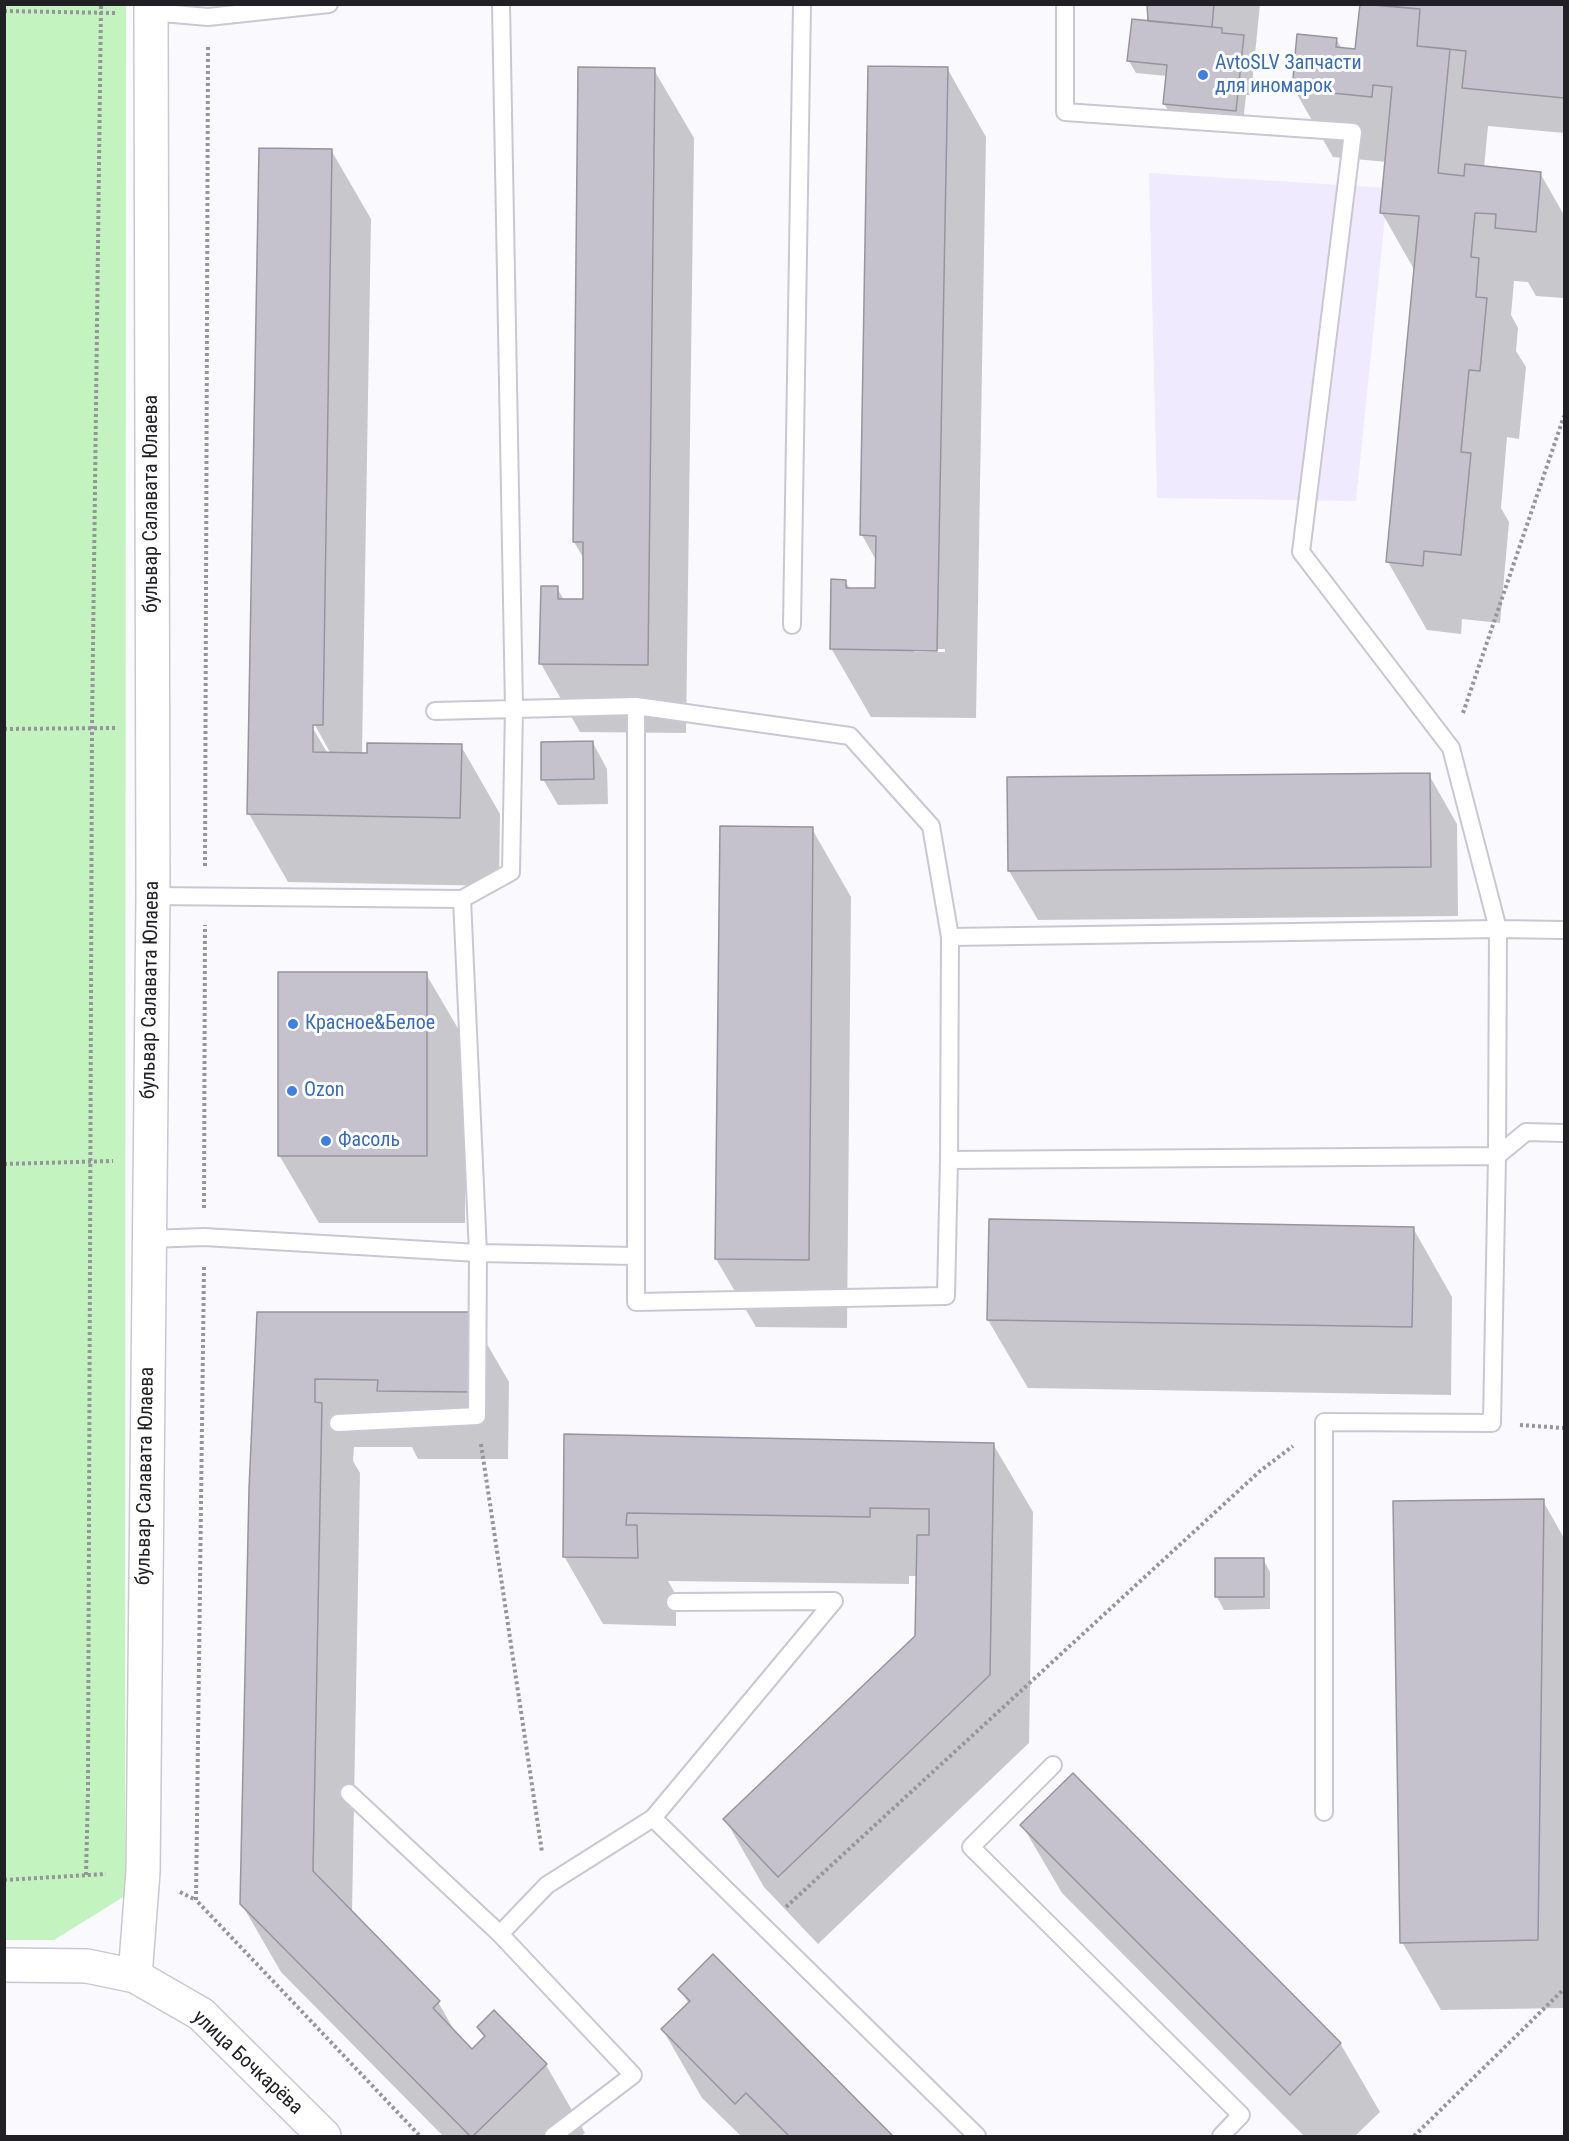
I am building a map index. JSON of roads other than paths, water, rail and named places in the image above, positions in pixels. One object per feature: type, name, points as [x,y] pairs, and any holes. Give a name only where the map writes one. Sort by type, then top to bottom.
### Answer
[{"type":"street","name":"бульвар Салавата Юлаева","points":[[135,1976],[143,1872],[153,896],[151,8]]},
{"type":"street","name":"улица Бочкарёва","points":[[4,1965],[87,1966],[135,1976],[201,2014],[324,2136]]},
{"type":"lane","points":[[151,8],[208,17],[329,4]]},
{"type":"lane","points":[[153,896],[462,899],[511,872],[513,708],[501,4]]},
{"type":"lane","points":[[792,625],[802,4]]},
{"type":"lane","points":[[1065,4],[1065,112],[1353,132],[1301,552],[1452,748],[1498,929],[1492,1423],[1324,1422],[1324,1812]]},
{"type":"lane","points":[[435,711],[636,706],[850,736],[931,826],[950,938],[949,1160],[945,1296],[636,1302],[636,706]]},
{"type":"lane","points":[[338,1423],[477,1416],[478,1253],[462,899]]},
{"type":"lane","points":[[950,938],[1498,929],[1564,930]]},
{"type":"lane","points":[[949,1160],[1497,1156],[1526,1132],[1564,1133]]},
{"type":"lane","points":[[149,1239],[204,1237],[478,1253],[635,1256]]},
{"type":"lane","points":[[500,1934],[547,1885],[653,1818],[834,1601],[675,1602]]},
{"type":"lane","points":[[1053,1764],[971,1847],[1241,2115],[1221,2136]]},
{"type":"lane","points":[[349,1793],[500,1934],[633,2075],[553,2136]]},
{"type":"lane","points":[[653,1818],[977,2136]]},
{"type":"place","name":"AvtoSLV Запчасти для иномарок","points":[[1203,75]]},
{"type":"place","name":"Красное&Белое","points":[[293,1024]]},
{"type":"place","name":"Ozon","points":[[292,1091]]},
{"type":"place","name":"Фасоль","points":[[326,1141]]}]
